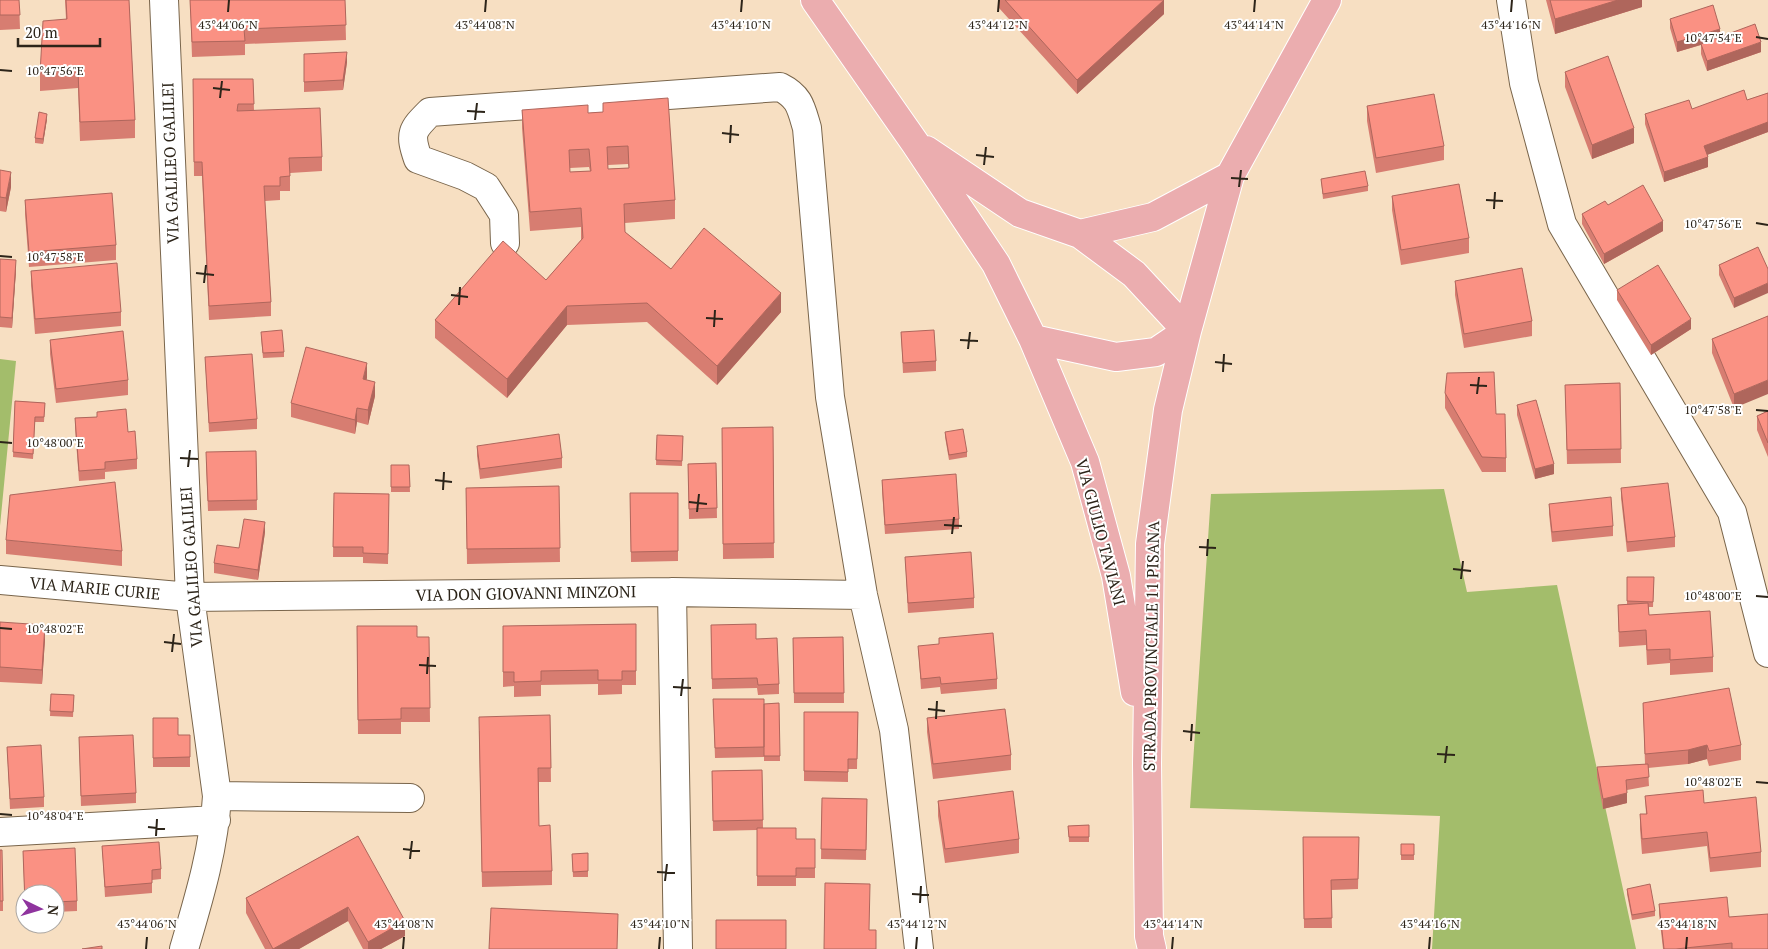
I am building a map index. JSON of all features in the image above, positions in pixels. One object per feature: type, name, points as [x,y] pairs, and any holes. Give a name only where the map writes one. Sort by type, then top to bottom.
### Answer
[{"type":"main road","name":"VIA GIULIO TAVIANI","points":[[815,0],[915,143],[996,264],[1033,339],[1085,462],[1116,576],[1147,763]]},
{"type":"main road","name":"STRADA PROVINCIALE 11 PISANA","points":[[1148,945],[1147,763],[1150,544],[1168,410],[1186,332],[1230,176],[1326,0]]},
{"type":"main road","name":"VIA GIULIO TAVIANI","points":[[915,143],[1020,213],[1080,234],[1134,274],[1186,332]]},
{"type":"main road","points":[[1080,234],[1153,217],[1230,176]]},
{"type":"main road","points":[[1033,339],[1116,357],[1156,352],[1186,332]]},
{"type":"street","name":"VIA GALILEO GALILEI","points":[[164,0],[190,596],[216,808],[208,868],[184,949]]},
{"type":"street","points":[[1511,0],[1524,83],[1562,224],[1732,512],[1768,653]]},
{"type":"street","points":[[505,243],[504,215],[486,187],[465,176],[418,159],[412,141],[416,126],[430,112],[780,87],[791,93],[801,107],[807,128],[830,397],[863,595],[894,730],[919,949]]},
{"type":"street","name":"VIA MARIE CURIE","points":[[0,580],[190,596]]},
{"type":"street","name":"VIA DON GIOVANNI MINZONI","points":[[190,596],[672,592],[863,595]]},
{"type":"street","points":[[672,592],[678,949]]},
{"type":"street","points":[[0,832],[216,808],[410,798]]},
{"type":"green space","points":[[0,359],[16,361],[0,526]]},
{"type":"green space","points":[[1444,489],[1467,592],[1557,585],[1636,949],[1432,949],[1440,816],[1190,808],[1211,494]]},
{"type":"building","points":[[0,0],[19,0],[20,15],[0,15]]},
{"type":"building","points":[[66,0],[129,0],[135,120],[80,122],[78,70],[40,73],[43,21],[67,19]]},
{"type":"building","points":[[190,0],[345,0],[346,25],[244,29],[245,41],[192,42]]},
{"type":"building","points":[[1005,0],[1164,0],[1077,80]]},
{"type":"building","points":[[1550,0],[1618,0],[1555,19]]},
{"type":"building","points":[[1713,5],[1720,29],[1677,42],[1670,19]]},
{"type":"building","points":[[1755,24],[1761,42],[1707,61],[1701,44]]},
{"type":"building","points":[[347,52],[343,80],[304,82],[304,54]]},
{"type":"building","points":[[1608,56],[1634,128],[1592,145],[1565,72]]},
{"type":"building","points":[[193,79],[253,79],[254,104],[238,104],[237,111],[320,108],[322,157],[289,158],[290,176],[280,177],[280,186],[264,186],[271,302],[209,306],[202,162],[194,162]]},
{"type":"building","points":[[1744,90],[1747,100],[1768,93],[1768,122],[1704,146],[1708,157],[1664,172],[1645,114],[1689,100],[1692,109]]},
{"type":"building","points":[[1434,94],[1444,146],[1376,158],[1367,106]]},
{"type":"building","points":[[668,98],[675,200],[624,204],[625,232],[671,269],[704,228],[781,293],[717,366],[647,303],[567,306],[507,379],[435,320],[503,241],[546,280],[583,238],[581,208],[530,212],[522,110],[588,105],[588,113],[603,112],[603,103]],"holes":[[[628,146],[629,168],[608,169],[607,147]],[[589,149],[591,171],[570,172],[569,150]]]},
{"type":"building","points":[[39,112],[47,114],[43,139],[35,138]]},
{"type":"building","points":[[0,170],[11,172],[6,198],[0,197]]},
{"type":"building","points":[[1365,171],[1368,186],[1323,194],[1321,179]]},
{"type":"building","points":[[1459,184],[1469,238],[1401,250],[1392,196]]},
{"type":"building","points":[[1643,185],[1663,221],[1604,254],[1582,214],[1605,201],[1608,205]]},
{"type":"building","points":[[112,193],[116,245],[29,252],[25,200]]},
{"type":"building","points":[[1758,247],[1768,269],[1768,283],[1734,298],[1719,265]]},
{"type":"building","points":[[0,259],[16,260],[12,318],[0,317]]},
{"type":"building","points":[[117,263],[121,312],[35,319],[31,271]]},
{"type":"building","points":[[1658,265],[1691,319],[1651,345],[1617,290]]},
{"type":"building","points":[[1522,268],[1532,321],[1464,334],[1455,281]]},
{"type":"building","points":[[1768,316],[1768,380],[1734,394],[1712,339]]},
{"type":"building","points":[[282,330],[284,352],[263,353],[261,332]]},
{"type":"building","points":[[934,330],[936,361],[903,363],[901,332]]},
{"type":"building","points":[[123,331],[128,380],[56,389],[50,340]]},
{"type":"building","points":[[306,347],[367,363],[363,379],[375,382],[368,410],[357,408],[355,420],[291,403]]},
{"type":"building","points":[[252,354],[257,419],[209,423],[205,357]]},
{"type":"building","points":[[1494,372],[1496,414],[1505,414],[1506,458],[1482,457],[1445,393],[1447,373]]},
{"type":"building","points":[[1620,383],[1621,449],[1567,450],[1565,385]]},
{"type":"building","points":[[1536,400],[1554,464],[1535,469],[1517,405]]},
{"type":"building","points":[[15,401],[45,403],[44,417],[35,417],[33,454],[13,452]]},
{"type":"building","points":[[126,409],[128,432],[135,431],[137,459],[105,462],[105,469],[79,471],[75,418],[97,417],[97,412]]},
{"type":"building","points":[[1768,411],[1768,443],[1757,416]]},
{"type":"building","points":[[773,427],[774,543],[723,544],[722,428]]},
{"type":"building","points":[[963,429],[967,452],[949,455],[945,432]]},
{"type":"building","points":[[559,434],[562,458],[480,469],[477,446]]},
{"type":"building","points":[[657,435],[683,436],[682,461],[656,460]]},
{"type":"building","points":[[256,451],[257,500],[208,501],[206,452]]},
{"type":"building","points":[[716,463],[717,508],[689,509],[688,464]]},
{"type":"building","points":[[391,465],[409,465],[410,487],[391,487]]},
{"type":"building","points":[[956,474],[959,519],[885,525],[882,480]]},
{"type":"building","points":[[115,482],[122,551],[6,540],[10,495]]},
{"type":"building","points":[[1668,483],[1675,537],[1627,542],[1621,488]]},
{"type":"building","points":[[559,486],[560,548],[467,549],[466,488]]},
{"type":"building","points":[[334,493],[389,494],[388,554],[363,553],[363,547],[333,547]]},
{"type":"building","points":[[630,493],[678,493],[678,551],[631,552]]},
{"type":"building","points":[[1611,497],[1613,526],[1552,532],[1549,504]]},
{"type":"building","points":[[244,519],[265,522],[258,570],[214,563],[217,545],[239,548]]},
{"type":"building","points":[[971,552],[974,598],[908,603],[905,557]]},
{"type":"building","points":[[1627,577],[1654,577],[1653,602],[1627,601]]},
{"type":"building","points":[[1648,603],[1649,615],[1710,611],[1713,657],[1670,660],[1670,649],[1647,650],[1646,630],[1619,632],[1618,605]]},
{"type":"building","points":[[0,622],[45,625],[42,670],[0,667]]},
{"type":"building","points":[[636,624],[636,671],[622,671],[622,680],[598,680],[598,670],[541,671],[541,681],[514,682],[514,672],[503,672],[503,626]]},
{"type":"building","points":[[756,624],[756,639],[777,638],[779,684],[758,685],[757,678],[712,679],[711,625]]},
{"type":"building","points":[[357,626],[417,626],[417,637],[429,637],[430,708],[401,708],[401,719],[358,720]]},
{"type":"building","points":[[993,633],[997,679],[941,684],[940,677],[921,679],[918,646],[939,644],[939,638]]},
{"type":"building","points":[[843,637],[844,693],[794,693],[793,638]]},
{"type":"building","points":[[1729,688],[1741,745],[1709,751],[1707,745],[1688,750],[1645,754],[1643,703]]},
{"type":"building","points":[[51,694],[74,695],[73,712],[50,711]]},
{"type":"building","points":[[713,699],[764,699],[764,747],[715,748]]},
{"type":"building","points":[[779,703],[780,756],[764,756],[764,704]]},
{"type":"building","points":[[1005,709],[1011,755],[933,764],[927,718]]},
{"type":"building","points":[[804,712],[858,712],[857,759],[848,759],[848,772],[804,771]]},
{"type":"building","points":[[550,715],[551,768],[538,768],[539,826],[550,825],[552,871],[482,872],[479,717]]},
{"type":"building","points":[[153,718],[178,718],[178,735],[190,735],[190,757],[153,758]]},
{"type":"building","points":[[133,735],[136,793],[81,796],[79,737]]},
{"type":"building","points":[[41,745],[44,797],[10,799],[7,747]]},
{"type":"building","points":[[1648,764],[1649,777],[1626,780],[1627,793],[1603,799],[1597,767]]},
{"type":"building","points":[[762,770],[763,820],[713,821],[712,771]]},
{"type":"building","points":[[1703,790],[1704,803],[1756,797],[1761,852],[1710,858],[1707,832],[1642,839],[1640,814],[1647,814],[1645,796]]},
{"type":"building","points":[[1013,791],[1019,839],[945,849],[938,801]]},
{"type":"building","points":[[822,798],[867,799],[866,850],[821,849]]},
{"type":"building","points":[[1089,825],[1089,837],[1069,837],[1068,826]]},
{"type":"building","points":[[757,828],[796,828],[796,839],[815,839],[815,868],[796,868],[796,876],[757,876]]},
{"type":"building","points":[[358,836],[405,921],[368,942],[348,907],[273,949],[246,898]]},
{"type":"building","points":[[1303,837],[1359,837],[1358,879],[1331,880],[1332,918],[1304,919]]},
{"type":"building","points":[[159,842],[161,869],[152,870],[152,883],[105,887],[102,846]]},
{"type":"building","points":[[1401,844],[1414,844],[1414,855],[1401,855]]},
{"type":"building","points":[[75,848],[77,901],[65,902],[65,884],[24,884],[23,851]]},
{"type":"building","points":[[0,850],[2,850],[3,901],[0,901]]},
{"type":"building","points":[[588,853],[588,871],[573,872],[572,854]]},
{"type":"building","points":[[825,883],[870,884],[869,930],[876,930],[876,949],[824,949]]},
{"type":"building","points":[[1650,884],[1655,911],[1632,915],[1627,889]]},
{"type":"building","points":[[1727,897],[1729,917],[1768,914],[1768,949],[1732,949],[1732,943],[1664,949],[1659,904]]},
{"type":"building","points":[[491,908],[618,914],[617,949],[489,949]]},
{"type":"building","points":[[716,920],[786,920],[786,949],[716,949]]},
{"type":"building","points":[[102,946],[102,949],[82,949]]}]
